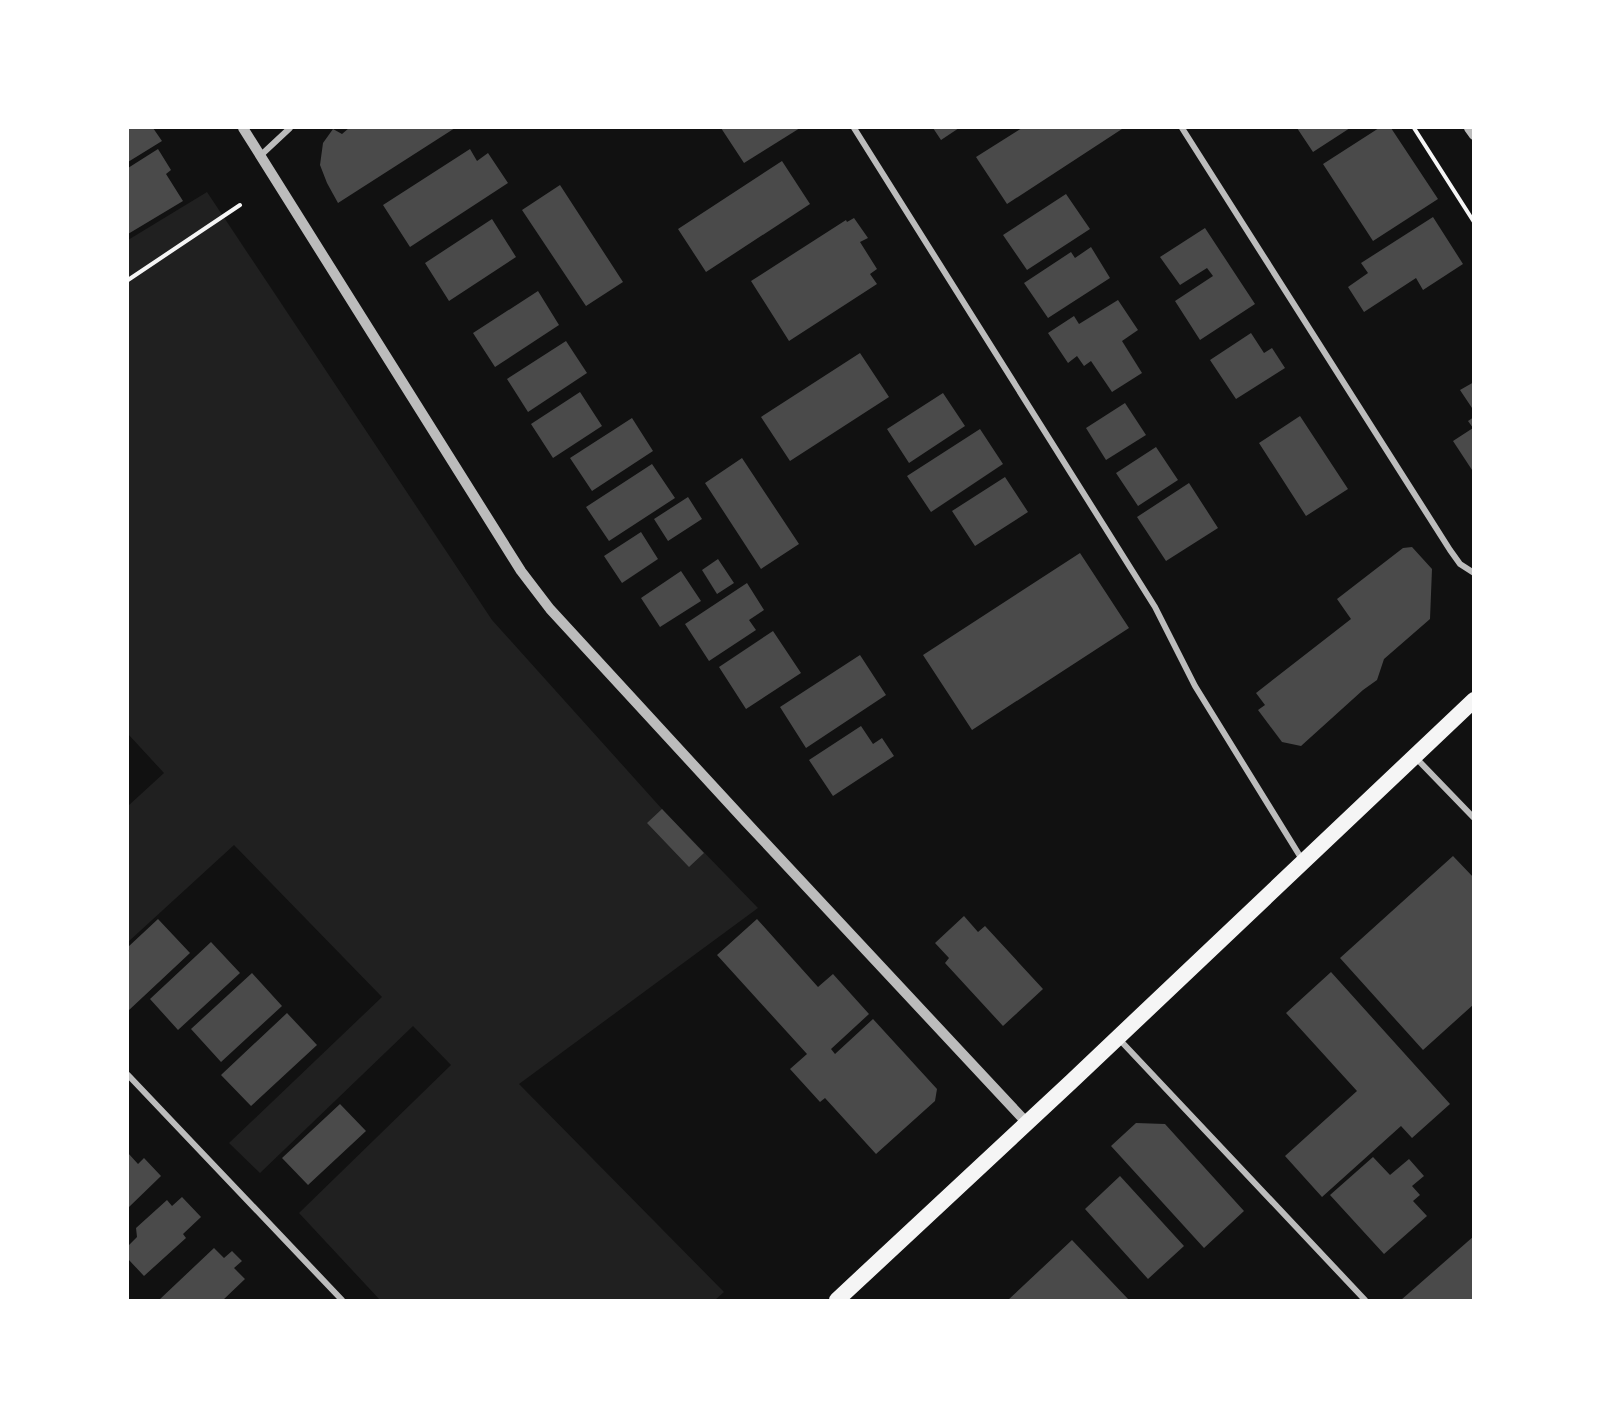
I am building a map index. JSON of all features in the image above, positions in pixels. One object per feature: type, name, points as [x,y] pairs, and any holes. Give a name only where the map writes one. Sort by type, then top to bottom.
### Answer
[{"type":"highway","points":[[837,1300],[1473,700]]},
{"type":"street","points":[[243,128],[536,592],[730,805],[1027,1123]]},
{"type":"street","points":[[260,156],[290,128]]},
{"type":"street","points":[[854,128],[1155,607],[1195,686],[1303,862]]},
{"type":"street","points":[[1182,128],[1437,530],[1460,564],[1473,573]]},
{"type":"street","points":[[1469,128],[1473,135]]},
{"type":"street","points":[[1414,756],[1473,818]]},
{"type":"street","points":[[1117,1038],[1365,1300]]},
{"type":"street","points":[[128,1076],[342,1300]]},
{"type":"path","points":[[1414,128],[1473,222]]},
{"type":"path","points":[[128,280],[240,206]]},
{"type":"shaded area","points":[[207,192],[492,620],[662,809],[758,908],[519,1084],[724,1292],[715,1300],[380,1300],[299,1213],[451,1065],[413,1026],[260,1173],[229,1143],[382,997],[234,845],[128,942],[128,806],[164,773],[128,734],[128,240]]},
{"type":"building","points":[[128,128],[153,128],[162,141],[128,162]]},
{"type":"building","points":[[349,128],[455,128],[338,203],[320,165],[323,143],[333,129],[342,134]]},
{"type":"building","points":[[721,128],[800,128],[744,163]]},
{"type":"building","points":[[933,128],[959,128],[941,140]]},
{"type":"building","points":[[1022,128],[1122,129],[1007,204],[976,157]]},
{"type":"building","points":[[1297,128],[1350,128],[1313,152]]},
{"type":"building","points":[[1379,128],[1391,128],[1438,199],[1373,241],[1323,164]]},
{"type":"building","points":[[158,149],[171,170],[166,174],[183,201],[128,234],[128,168]]},
{"type":"building","points":[[470,149],[477,161],[488,153],[508,183],[410,247],[383,205]]},
{"type":"building","points":[[782,161],[810,204],[706,272],[678,229]]},
{"type":"building","points":[[560,185],[623,282],[586,306],[522,210]]},
{"type":"building","points":[[1066,194],[1090,229],[1027,270],[1003,235]]},
{"type":"building","points":[[1433,217],[1463,264],[1423,290],[1416,278],[1364,312],[1348,287],[1368,273],[1361,263]]},
{"type":"building","points":[[854,218],[868,238],[860,242],[877,269],[870,274],[877,284],[789,341],[751,281],[846,220],[847,222]]},
{"type":"building","points":[[492,219],[516,257],[449,301],[425,263]]},
{"type":"building","points":[[1205,228],[1255,304],[1200,340],[1175,301],[1213,276],[1207,268],[1180,285],[1160,257]]},
{"type":"building","points":[[1091,247],[1110,278],[1048,318],[1024,283],[1071,252],[1075,258]]},
{"type":"building","points":[[538,291],[559,325],[495,367],[473,333]]},
{"type":"building","points":[[1118,300],[1138,330],[1122,341],[1142,373],[1112,392],[1091,361],[1084,366],[1077,356],[1068,363],[1048,333],[1074,316],[1079,324]]},
{"type":"building","points":[[1251,333],[1264,353],[1272,348],[1285,368],[1236,399],[1210,360]]},
{"type":"building","points":[[566,341],[587,373],[528,412],[507,379]]},
{"type":"building","points":[[860,353],[889,397],[790,461],[761,417]]},
{"type":"building","points":[[1474,382],[1474,411],[1460,390]]},
{"type":"building","points":[[580,392],[602,426],[553,458],[531,424]]},
{"type":"building","points":[[943,393],[965,426],[909,463],[887,429]]},
{"type":"building","points":[[1125,403],[1146,435],[1106,460],[1086,428]]},
{"type":"building","points":[[1300,416],[1348,489],[1306,516],[1259,443]]},
{"type":"building","points":[[1474,417],[1474,473],[1453,441],[1473,428],[1468,421]]},
{"type":"building","points":[[632,418],[653,451],[592,491],[570,458]]},
{"type":"building","points":[[980,429],[1003,464],[931,512],[907,476]]},
{"type":"building","points":[[1156,447],[1178,480],[1138,506],[1116,473]]},
{"type":"building","points":[[742,458],[799,544],[761,569],[705,483]]},
{"type":"building","points":[[652,464],[675,498],[609,541],[586,507]]},
{"type":"building","points":[[1005,477],[1028,512],[975,546],[952,511]]},
{"type":"building","points":[[1189,483],[1218,528],[1166,561],[1137,517]]},
{"type":"building","points":[[688,497],[702,519],[668,541],[654,519]]},
{"type":"building","points":[[641,532],[658,559],[622,583],[604,556]]},
{"type":"building","points":[[1412,547],[1432,569],[1430,619],[1384,659],[1377,680],[1301,746],[1282,742],[1258,710],[1265,705],[1256,693],[1351,619],[1337,599],[1403,548]]},
{"type":"building","points":[[1080,553],[1129,628],[972,730],[923,655]]},
{"type":"building","points":[[718,559],[734,583],[717,594],[702,570]]},
{"type":"building","points":[[681,571],[701,601],[660,627],[641,598]]},
{"type":"building","points":[[747,583],[764,610],[749,620],[756,630],[709,661],[685,624]]},
{"type":"building","points":[[773,631],[801,673],[746,709],[719,667]]},
{"type":"building","points":[[860,655],[886,695],[806,748],[780,707]]},
{"type":"building","points":[[861,726],[873,744],[882,738],[894,756],[833,796],[809,760]]},
{"type":"building","points":[[662,809],[704,853],[689,867],[647,823]]},
{"type":"building","points":[[1453,856],[1474,878],[1474,1004],[1423,1050],[1340,958]]},
{"type":"building","points":[[964,916],[978,932],[985,926],[1043,989],[1003,1026],[945,963],[949,958],[935,943]]},
{"type":"building","points":[[158,919],[190,953],[128,1011],[128,947]]},
{"type":"building","points":[[757,919],[818,987],[833,974],[869,1014],[831,1049],[835,1054],[873,1019],[937,1089],[935,1101],[876,1154],[825,1098],[820,1102],[790,1069],[807,1054],[717,955]]},
{"type":"building","points":[[211,942],[240,973],[178,1030],[150,999]]},
{"type":"building","points":[[1331,972],[1450,1104],[1412,1138],[1401,1126],[1322,1197],[1285,1156],[1357,1091],[1286,1013]]},
{"type":"building","points":[[252,973],[282,1006],[221,1062],[191,1029]]},
{"type":"building","points":[[287,1013],[317,1045],[251,1106],[221,1075]]},
{"type":"building","points":[[340,1104],[366,1131],[308,1185],[282,1158]]},
{"type":"building","points":[[1136,1123],[1165,1124],[1244,1211],[1204,1248],[1111,1146]]},
{"type":"building","points":[[128,1153],[138,1164],[144,1158],[161,1176],[128,1208]]},
{"type":"building","points":[[1373,1157],[1390,1175],[1409,1159],[1424,1176],[1412,1186],[1420,1195],[1413,1201],[1427,1216],[1384,1254],[1330,1195]]},
{"type":"building","points":[[1120,1176],[1184,1246],[1148,1279],[1085,1209]]},
{"type":"building","points":[[182,1197],[201,1217],[183,1234],[186,1238],[144,1276],[128,1259],[128,1246],[137,1237],[136,1228],[167,1200],[172,1206]]},
{"type":"building","points":[[1474,1236],[1474,1300],[1401,1300]]},
{"type":"building","points":[[1072,1240],[1129,1300],[1008,1300]]},
{"type":"building","points":[[214,1248],[224,1258],[232,1251],[242,1261],[234,1268],[245,1279],[223,1300],[159,1300]]}]
